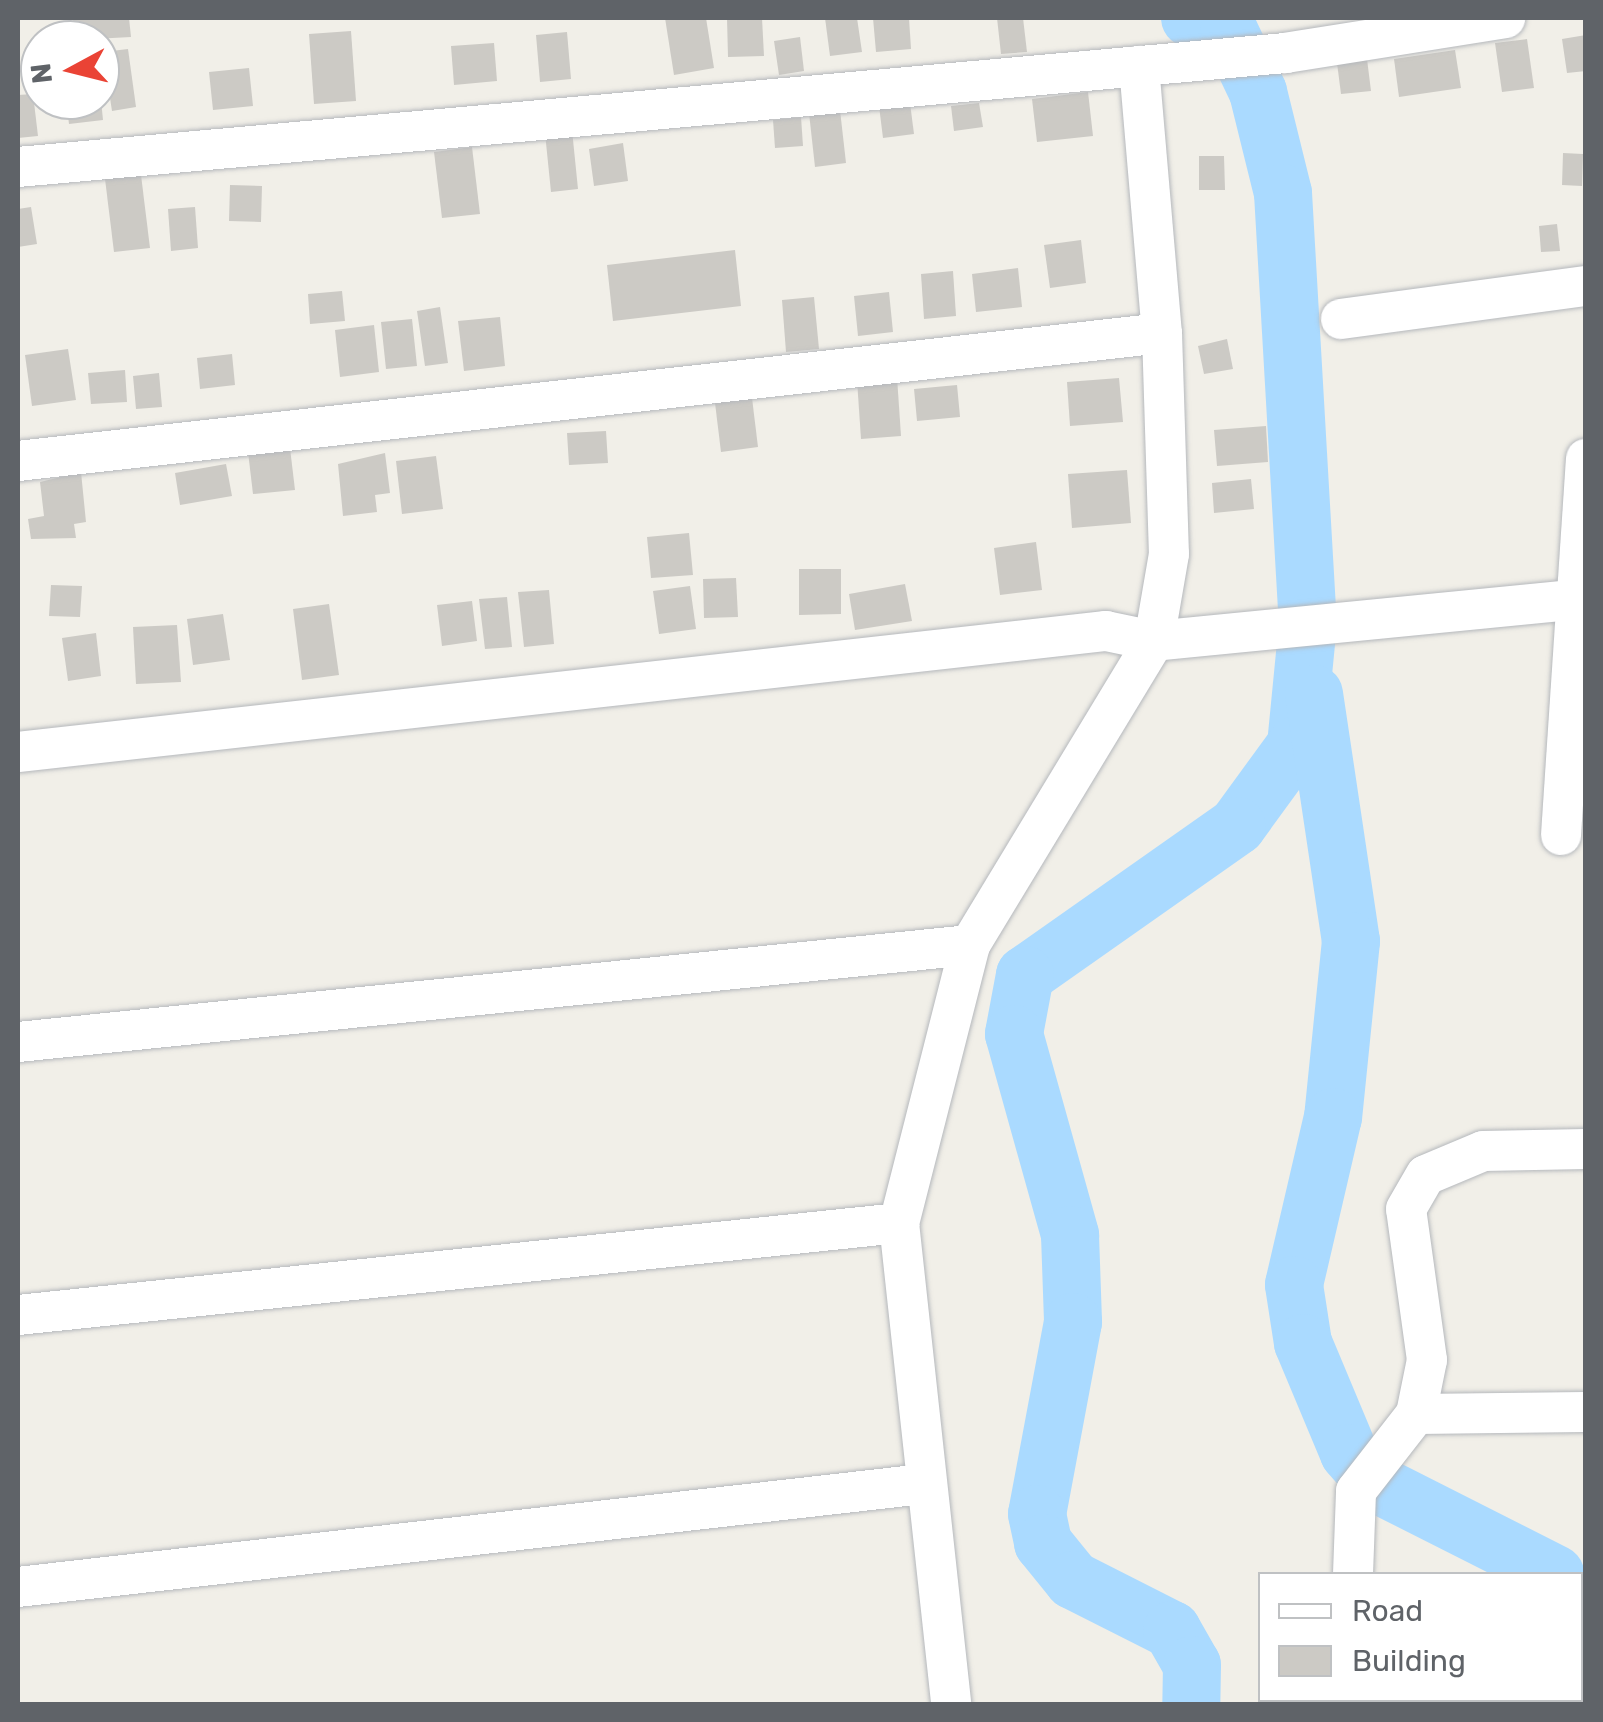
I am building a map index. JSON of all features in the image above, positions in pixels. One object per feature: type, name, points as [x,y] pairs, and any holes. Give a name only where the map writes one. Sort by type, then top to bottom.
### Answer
[{"type":"street","points":[[18,167],[1285,53],[1505,18]]},
{"type":"street","points":[[951,1704],[924,1484],[899,1223],[970,944],[1154,641],[1169,554],[1162,333],[1138,66]]},
{"type":"street","points":[[1341,318],[1586,286]]},
{"type":"street","points":[[18,461],[1162,333]]},
{"type":"street","points":[[1561,835],[1586,460]]},
{"type":"street","points":[[18,752],[1106,630],[1154,641],[1579,600]]},
{"type":"street","points":[[18,1042],[970,944]]},
{"type":"street","points":[[1353,1572],[1367,1476],[1416,1414],[1428,1360],[1406,1210],[1426,1175],[1483,1151],[1586,1149]]},
{"type":"street","points":[[18,1315],[899,1223]]},
{"type":"street","points":[[1416,1414],[1586,1412]]},
{"type":"street","points":[[18,1588],[924,1484]]},
{"type":"building","points":[[129,18],[131,37],[120,38],[120,20],[73,20]]},
{"type":"building","points":[[665,18],[706,18],[714,68],[674,75]]},
{"type":"building","points":[[727,18],[762,18],[764,56],[728,57]]},
{"type":"building","points":[[825,18],[857,18],[862,52],[830,56]]},
{"type":"building","points":[[873,18],[909,18],[911,49],[876,52]]},
{"type":"building","points":[[997,18],[1023,18],[1027,52],[1001,54]]},
{"type":"building","points":[[351,31],[356,101],[314,104],[309,34]]},
{"type":"building","points":[[567,32],[571,79],[540,82],[536,35]]},
{"type":"building","points":[[1586,35],[1586,71],[1567,73],[1562,39]]},
{"type":"building","points":[[800,37],[804,71],[779,75],[774,41]]},
{"type":"building","points":[[1527,39],[1534,88],[1502,92],[1495,43]]},
{"type":"building","points":[[494,43],[497,81],[454,85],[451,46]]},
{"type":"building","points":[[128,49],[136,107],[120,110],[120,50]]},
{"type":"building","points":[[1455,50],[1461,88],[1399,97],[1394,59]]},
{"type":"building","points":[[1367,59],[1371,91],[1341,94],[1337,63]]},
{"type":"building","points":[[249,68],[253,106],[213,110],[209,72]]},
{"type":"building","points":[[1088,92],[1093,136],[1037,142],[1032,99]]},
{"type":"building","points":[[18,95],[20,120],[36,120],[38,136],[18,138]]},
{"type":"building","points":[[910,103],[914,134],[883,138],[879,106]]},
{"type":"building","points":[[979,103],[983,127],[954,131],[951,106]]},
{"type":"building","points":[[840,110],[846,163],[815,167],[809,113]]},
{"type":"building","points":[[801,117],[803,146],[775,148],[773,120]]},
{"type":"building","points":[[68,120],[103,120],[69,124]]},
{"type":"building","points":[[572,130],[578,189],[551,192],[545,133]]},
{"type":"building","points":[[623,143],[628,181],[594,186],[589,149]]},
{"type":"building","points":[[472,147],[480,214],[442,218],[434,152]]},
{"type":"building","points":[[1563,153],[1583,154],[1582,186],[1562,185]]},
{"type":"building","points":[[1199,156],[1224,156],[1225,190],[1199,190]]},
{"type":"building","points":[[141,175],[150,248],[114,252],[105,179]]},
{"type":"building","points":[[230,185],[262,186],[261,222],[229,221]]},
{"type":"building","points":[[31,207],[37,244],[18,247],[18,209]]},
{"type":"building","points":[[195,207],[198,248],[171,251],[168,209]]},
{"type":"building","points":[[1557,224],[1560,251],[1541,252],[1539,226]]},
{"type":"building","points":[[1081,240],[1086,283],[1050,288],[1044,245]]},
{"type":"building","points":[[735,250],[741,306],[613,321],[607,265]]},
{"type":"building","points":[[1018,268],[1022,307],[976,312],[972,274]]},
{"type":"building","points":[[953,271],[956,316],[924,319],[921,274]]},
{"type":"building","points":[[342,291],[345,321],[310,324],[308,294]]},
{"type":"building","points":[[889,292],[893,332],[858,336],[854,296]]},
{"type":"building","points":[[814,297],[819,349],[786,352],[782,300]]},
{"type":"building","points":[[440,307],[448,363],[425,366],[417,311]]},
{"type":"building","points":[[500,317],[505,366],[464,371],[458,321]]},
{"type":"building","points":[[412,319],[417,366],[386,369],[381,322]]},
{"type":"building","points":[[374,325],[379,372],[340,377],[335,330]]},
{"type":"building","points":[[1227,339],[1233,369],[1204,374],[1198,346]]},
{"type":"building","points":[[68,349],[76,400],[32,406],[25,355]]},
{"type":"building","points":[[232,354],[235,385],[200,389],[197,358]]},
{"type":"building","points":[[125,370],[127,402],[91,404],[88,373]]},
{"type":"building","points":[[159,373],[162,407],[136,409],[133,376]]},
{"type":"building","points":[[897,377],[901,436],[861,439],[857,380]]},
{"type":"building","points":[[1119,378],[1123,422],[1070,426],[1067,382]]},
{"type":"building","points":[[957,385],[960,417],[917,421],[914,389]]},
{"type":"building","points":[[752,398],[758,447],[721,452],[715,403]]},
{"type":"building","points":[[1266,426],[1268,462],[1217,466],[1214,430]]},
{"type":"building","points":[[606,431],[608,463],[569,465],[567,433]]},
{"type":"building","points":[[290,448],[295,490],[253,494],[248,452]]},
{"type":"building","points":[[385,453],[390,493],[375,495],[377,512],[343,516],[338,464]]},
{"type":"building","points":[[436,456],[443,509],[402,514],[396,461]]},
{"type":"building","points":[[226,464],[232,496],[180,505],[175,473]]},
{"type":"building","points":[[1127,470],[1131,523],[1072,528],[1068,474]]},
{"type":"building","points":[[81,472],[86,522],[74,524],[76,538],[31,539],[28,519],[44,516],[40,482]]},
{"type":"building","points":[[1251,479],[1254,509],[1214,513],[1212,483]]},
{"type":"building","points":[[689,533],[693,575],[651,578],[647,537]]},
{"type":"building","points":[[1036,542],[1042,590],[1000,595],[994,548]]},
{"type":"building","points":[[799,569],[841,569],[841,614],[799,615]]},
{"type":"building","points":[[736,578],[738,617],[704,618],[703,579]]},
{"type":"building","points":[[905,584],[912,621],[855,630],[849,594]]},
{"type":"building","points":[[51,585],[82,586],[80,617],[49,616]]},
{"type":"building","points":[[690,586],[696,629],[659,634],[653,591]]},
{"type":"building","points":[[549,590],[554,644],[524,647],[518,592]]},
{"type":"building","points":[[507,597],[512,647],[485,649],[479,599]]},
{"type":"building","points":[[472,601],[477,641],[442,646],[437,605]]},
{"type":"building","points":[[329,604],[339,675],[302,680],[293,609]]},
{"type":"building","points":[[223,614],[230,660],[193,665],[187,619]]},
{"type":"building","points":[[177,625],[181,682],[136,684],[133,627]]},
{"type":"building","points":[[96,633],[101,676],[68,681],[62,638]]},
{"type":"waterway","points":[[1190,18],[1229,31],[1258,92],[1283,193],[1308,623],[1296,745],[1237,826],[1025,975],[1014,1034],[1070,1235],[1073,1322],[1037,1514],[1043,1543],[1073,1580],[1172,1630],[1192,1665],[1191,1704]]},
{"type":"waterway","points":[[1314,694],[1351,941],[1333,1117],[1294,1285],[1303,1343],[1349,1453],[1375,1483],[1551,1572]]}]
